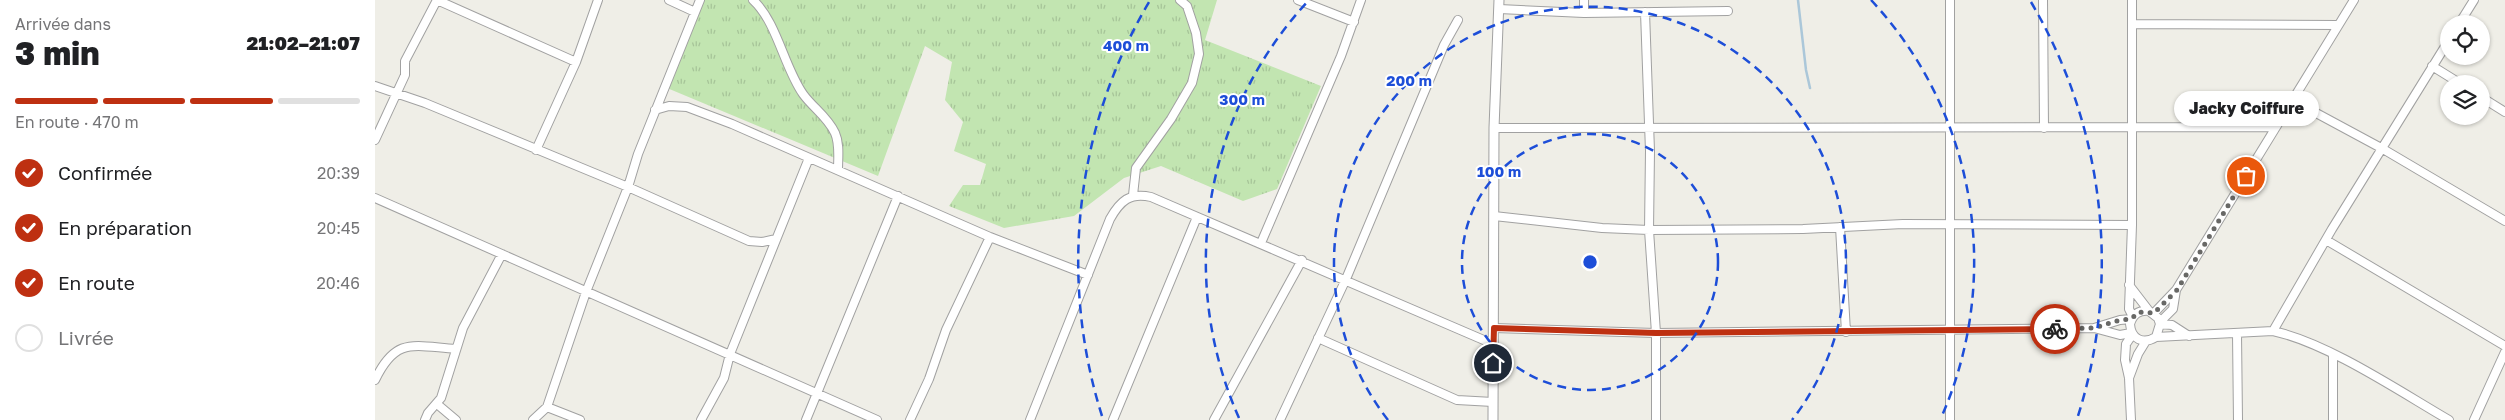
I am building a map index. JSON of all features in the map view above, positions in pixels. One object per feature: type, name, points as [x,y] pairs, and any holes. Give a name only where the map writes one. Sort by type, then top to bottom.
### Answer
[{"type":"street","points":[[375,140],[405,76],[405,61],[437,0],[576,62]]},
{"type":"street","points":[[536,150],[576,62],[598,0]]},
{"type":"street","points":[[669,0],[695,12]]},
{"type":"street","points":[[533,420],[547,407],[586,292],[628,187],[637,154],[700,0]]},
{"type":"street","points":[[753,0],[765,16],[789,69],[804,95],[825,116],[835,134],[839,149],[838,170]]},
{"type":"street","points":[[1133,195],[1136,168],[1171,119],[1192,83],[1199,54],[1187,6],[1180,0]]},
{"type":"street","points":[[1298,0],[1354,22]]},
{"type":"street","points":[[1261,243],[1354,22],[1361,0]]},
{"type":"street","points":[[1584,0],[1584,13]]},
{"type":"street","points":[[1950,0],[1950,420]]},
{"type":"street","points":[[2043,0],[2044,128]]},
{"type":"street","points":[[2131,420],[2129,378],[2125,360],[2126,344],[2132,334],[2129,285],[2132,225],[2132,0]]},
{"type":"street","points":[[1494,328],[1656,333],[2094,328],[2132,318],[2139,312],[2151,312],[2177,290],[2354,0]]},
{"type":"street","points":[[2465,15],[2474,0]]},
{"type":"street","points":[[1493,420],[1494,128],[1499,2],[1584,13],[1728,11]]},
{"type":"street","points":[[1645,12],[1649,128],[1649,230],[1656,333],[1656,420]]},
{"type":"street","points":[[1280,420],[1346,279],[1444,45],[1458,20]]},
{"type":"street","points":[[2132,24],[2338,26]]},
{"type":"street","points":[[2273,331],[2326,240],[2440,54]]},
{"type":"street","points":[[2432,66],[2446,75]]},
{"type":"street","points":[[375,86],[425,102],[628,187],[749,241],[762,242],[777,239]]},
{"type":"street","points":[[2292,100],[2383,149],[2505,221]]},
{"type":"street","points":[[2490,103],[2505,112]]},
{"type":"street","points":[[655,110],[669,106],[687,107],[733,124],[990,237],[1088,275]]},
{"type":"street","points":[[1494,128],[2276,127]]},
{"type":"street","points":[[701,420],[723,378],[730,354],[809,158]]},
{"type":"street","points":[[1030,420],[1110,218],[1123,200],[1133,195],[1151,197],[1302,260],[1493,344]]},
{"type":"street","points":[[806,420],[898,196]]},
{"type":"street","points":[[375,198],[818,392],[877,420]]},
{"type":"street","points":[[1494,216],[1602,228],[1649,230],[1840,227],[1903,224],[2132,225]]},
{"type":"street","points":[[1113,420],[1197,217]]},
{"type":"street","points":[[1840,227],[1846,332]]},
{"type":"street","points":[[910,420],[929,379],[946,330],[990,237]]},
{"type":"street","points":[[2326,240],[2505,346]]},
{"type":"street","points":[[425,420],[428,412],[437,404],[445,387],[456,349],[473,306],[501,254]]},
{"type":"street","points":[[1214,420],[1302,260]]},
{"type":"street","points":[[2129,285],[2160,323],[2172,325],[2189,336]]},
{"type":"street","points":[[2156,337],[2160,323],[2173,309],[2177,290]]},
{"type":"street","points":[[2094,328],[2119,335],[2132,334],[2141,341],[2146,342]]},
{"type":"street","points":[[2129,378],[2138,354],[2146,342],[2156,337],[2273,331],[2289,335],[2333,354],[2449,420]]},
{"type":"street","points":[[2237,334],[2238,420]]},
{"type":"street","points":[[1318,338],[1457,400],[1493,402]]},
{"type":"street","points":[[375,380],[390,355],[401,347],[456,349]]},
{"type":"street","points":[[2474,420],[2505,352]]},
{"type":"street","points":[[2333,354],[2333,420]]},
{"type":"street","points":[[437,404],[456,420]]},
{"type":"street","points":[[547,407],[580,420]]},
{"type":"green space","points":[[703,0],[1217,0],[1205,40],[1321,86],[1277,189],[1243,201],[1161,166],[1124,178],[1074,216],[1004,228],[949,206],[963,185],[980,185],[986,164],[954,151],[963,122],[945,100],[952,62],[925,46],[878,176],[667,88]]},
{"type":"waterway","points":[[1798,0],[1806,70],[1810,88]]},
{"type":"way so far","points":[[2055,329],[2094,328],[2120,320],[2131,319],[2139,312],[2149,311],[2154,313],[2177,290],[2246,176]]},
{"type":"place","name":"Jacky Coiffure","points":[[2246,176]]},
{"type":"route","points":[[1493,363],[1494,328],[1656,333],[2055,329]]}]
